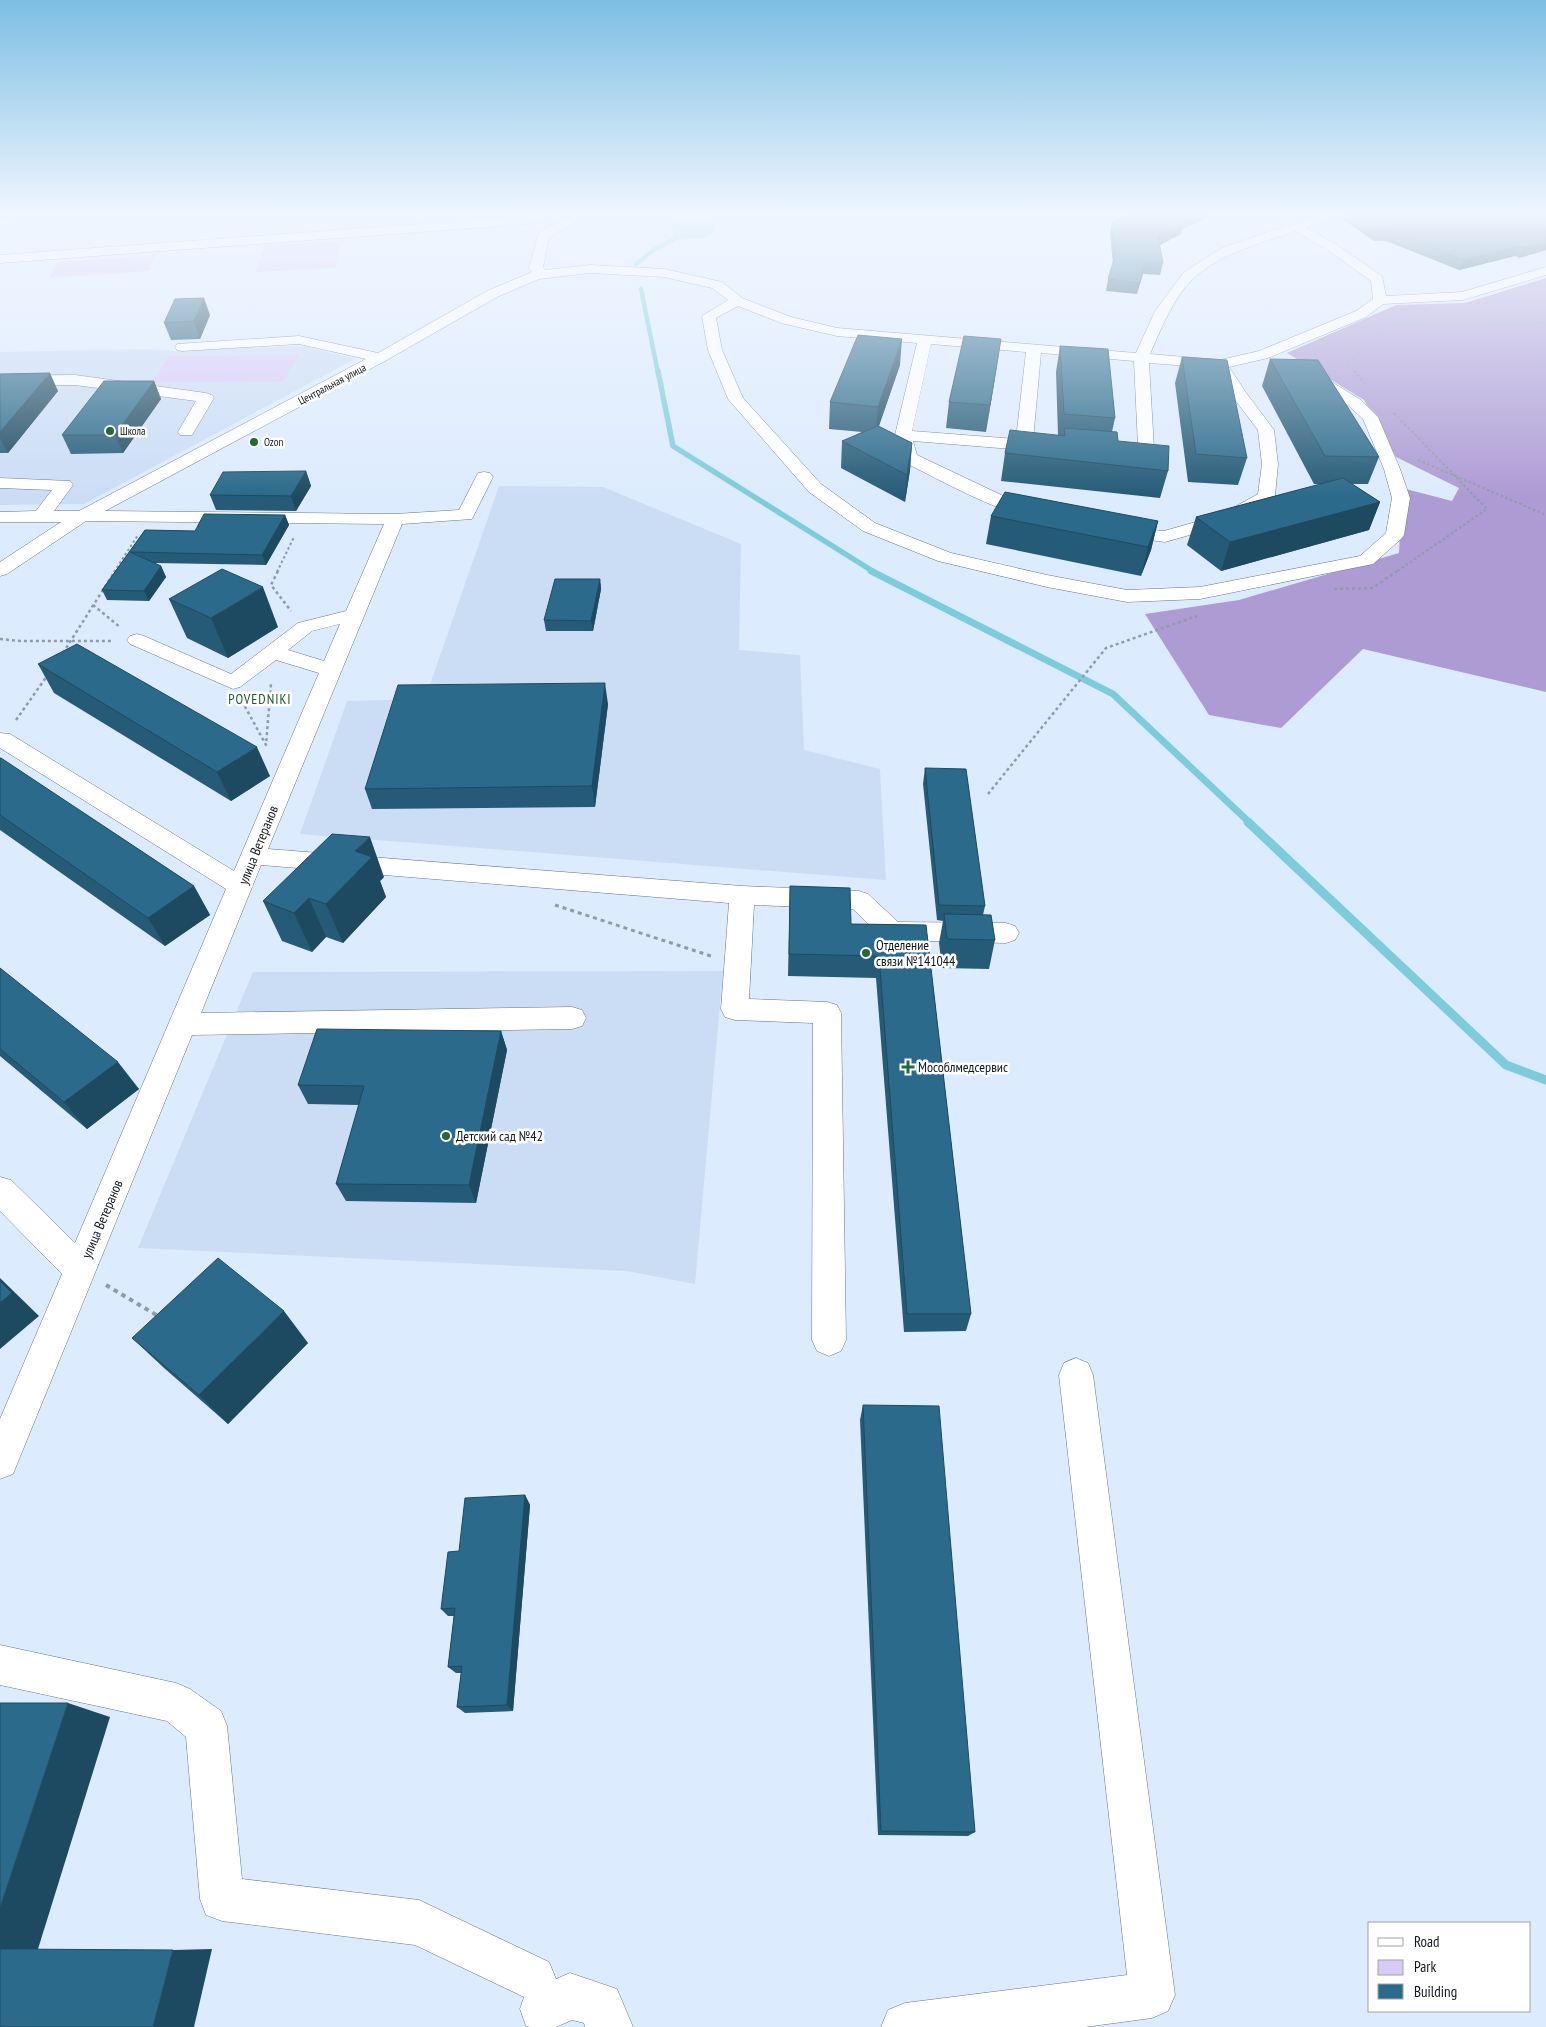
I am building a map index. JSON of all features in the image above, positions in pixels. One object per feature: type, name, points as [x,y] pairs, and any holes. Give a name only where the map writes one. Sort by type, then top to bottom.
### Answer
[{"type":"street","name":"Центральная улица","points":[[0,570],[82,516],[380,358],[468,308]]},
{"type":"street","points":[[726,308],[710,316],[715,350],[736,399],[815,488],[869,527],[945,557],[1047,581],[1127,596],[1200,593],[1366,560],[1395,535],[1401,498],[1392,470],[1370,417],[1355,403],[1298,367],[1263,355]]},
{"type":"street","name":"Центральная улица","points":[[755,308],[786,320],[837,332],[1220,364],[1263,355],[1360,314],[1369,308]]},
{"type":"street","points":[[1102,451],[1132,454],[1146,449],[1142,357],[1165,308]]},
{"type":"street","points":[[925,339],[903,435],[909,458],[1010,506],[1049,515]]},
{"type":"street","points":[[182,347],[299,340],[380,358]]},
{"type":"street","points":[[1024,445],[1034,348]]},
{"type":"street","points":[[1097,528],[1165,537],[1226,519],[1266,496],[1270,464],[1266,430],[1240,396],[1220,364]]},
{"type":"street","points":[[0,381],[74,380],[206,398],[186,432]]},
{"type":"street","points":[[903,435],[1063,448]]},
{"type":"street","points":[[0,517],[82,516],[395,520],[466,515],[484,477]]},
{"type":"street","points":[[0,483],[64,485],[41,517]]},
{"type":"street","name":"улица Ветеранов","points":[[0,1461],[184,1024],[298,746],[395,520]]},
{"type":"street","points":[[136,640],[233,683],[305,627],[354,615]]},
{"type":"street","points":[[273,652],[330,670]]},
{"type":"street","points":[[2,739],[241,887]]},
{"type":"street","points":[[254,856],[742,895],[859,900],[892,931],[1006,934]]},
{"type":"street","points":[[742,895],[735,1009],[827,1013],[829,1340]]},
{"type":"street","points":[[184,1024],[572,1018]]},
{"type":"street","points":[[0,1190],[80,1270]]},
{"type":"street","points":[[905,2027],[1152,1995],[1076,1375]]},
{"type":"street","points":[[0,1665],[176,1703],[206,1726],[222,1899],[419,1923],[470,1950],[538,1994],[570,1996],[601,2005],[609,2027]]},
{"type":"path","points":[[1367,385],[1347,364],[1386,324],[1546,323]]},
{"type":"path","points":[[1333,590],[1372,588],[1487,509],[1394,412]]},
{"type":"path","points":[[1418,460],[1546,515]]},
{"type":"path","points":[[303,518],[271,585],[305,627]]},
{"type":"path","points":[[61,656],[138,534]]},
{"type":"path","points":[[93,605],[136,640]]},
{"type":"path","points":[[988,794],[1106,648],[1198,615]]},
{"type":"path","points":[[0,639],[20,641],[136,640]]},
{"type":"path","points":[[233,683],[266,745],[273,652]]},
{"type":"path","points":[[2,739],[50,671]]},
{"type":"path","points":[[551,904],[738,965]]},
{"type":"path","points":[[80,1270],[163,1319]]},
{"type":"shaded area","points":[[1390,308],[1546,308],[1546,692],[1363,649],[1281,728],[1209,715],[1145,614],[1239,600],[1399,553],[1402,488],[1452,501],[1459,488],[1396,457],[1364,400],[1287,353]]},
{"type":"shaded area","name":"Школа","points":[[304,346],[355,359],[84,504],[0,505],[0,352],[146,349],[173,351]]},
{"type":"shaded area","points":[[499,486],[603,487],[741,544],[739,650],[800,655],[804,750],[880,769],[886,880],[300,834],[347,701],[425,699]]},
{"type":"shaded area","name":"Детский сад №42","points":[[723,971],[695,1284],[627,1271],[138,1248],[253,972]]},
{"type":"green space","points":[[299,355],[283,381],[150,383],[170,356]]},
{"type":"building","points":[[171,308],[200,308],[194,321],[164,323]]},
{"type":"building","points":[[858,335],[902,339],[878,407],[830,402]]},
{"type":"building","points":[[964,336],[1001,339],[990,405],[949,402]]},
{"type":"building","points":[[1060,346],[1108,349],[1115,418],[1064,414]]},
{"type":"building","points":[[1182,357],[1227,360],[1247,458],[1196,454]]},
{"type":"building","points":[[1270,359],[1318,360],[1379,457],[1325,456]]},
{"type":"building","points":[[50,373],[0,432],[0,374]]},
{"type":"building","points":[[104,381],[154,381],[115,435],[62,435]]},
{"type":"building","points":[[878,426],[912,443],[907,475],[842,441]]},
{"type":"building","points":[[1064,428],[1117,432],[1118,441],[1169,446],[1168,471],[1005,453],[1010,430],[1065,436]]},
{"type":"building","points":[[306,471],[291,496],[210,495],[223,472]]},
{"type":"building","points":[[1343,478],[1380,502],[1230,542],[1196,517]]},
{"type":"building","points":[[1005,492],[1158,521],[1148,547],[991,516]]},
{"type":"building","points":[[204,514],[285,515],[262,555],[130,552],[161,566],[144,591],[102,590],[145,530],[195,531]]},
{"type":"building","points":[[222,569],[263,587],[211,618],[169,599]]},
{"type":"building","points":[[555,579],[600,579],[591,621],[544,620]]},
{"type":"building","points":[[77,644],[257,747],[217,772],[38,664]]},
{"type":"building","points":[[605,683],[592,786],[365,789],[398,685]]},
{"type":"building","points":[[0,758],[194,886],[148,918],[0,815]]},
{"type":"building","points":[[925,768],[966,769],[985,906],[939,905]]},
{"type":"building","points":[[332,834],[370,837],[355,851],[372,857],[326,904],[309,898],[294,913],[263,901]]},
{"type":"building","points":[[790,886],[850,888],[851,924],[926,925],[971,1314],[907,1314],[879,956],[789,954]]},
{"type":"building","points":[[944,914],[991,915],[995,940],[947,939]]},
{"type":"building","points":[[0,968],[118,1062],[64,1102],[0,1049]]},
{"type":"building","points":[[317,1029],[501,1031],[469,1185],[336,1184],[364,1086],[298,1085]]},
{"type":"building","points":[[218,1258],[284,1311],[199,1395],[132,1338]]},
{"type":"building","points":[[0,1281],[12,1293],[0,1303]]},
{"type":"building","points":[[863,1405],[939,1406],[975,1832],[881,1831]]},
{"type":"building","points":[[525,1495],[507,1705],[457,1707],[462,1666],[448,1667],[455,1608],[441,1609],[448,1552],[459,1551],[465,1498]]},
{"type":"building","points":[[0,1703],[68,1703],[0,1908]]},
{"type":"building","points":[[0,1949],[173,1950],[153,2027],[0,2027]]},
{"type":"waterway","points":[[645,308],[658,373]]},
{"type":"waterway","points":[[658,371],[673,446],[874,572]]},
{"type":"waterway","points":[[871,571],[1113,694],[1250,823]]},
{"type":"waterway","points":[[1248,822],[1506,1065],[1546,1080]]},
{"type":"place","name":"Школа","points":[[110,431]]},
{"type":"place","name":"Ozon","points":[[254,442]]},
{"type":"place","name":"Отделение связи №141044","points":[[866,953]]},
{"type":"place","name":"Мособлмедсервис","points":[[908,1067]]},
{"type":"place","name":"Детский сад №42","points":[[446,1136]]},
{"type":"district","name":"POVEDNIKI","points":[[260,699]]}]
